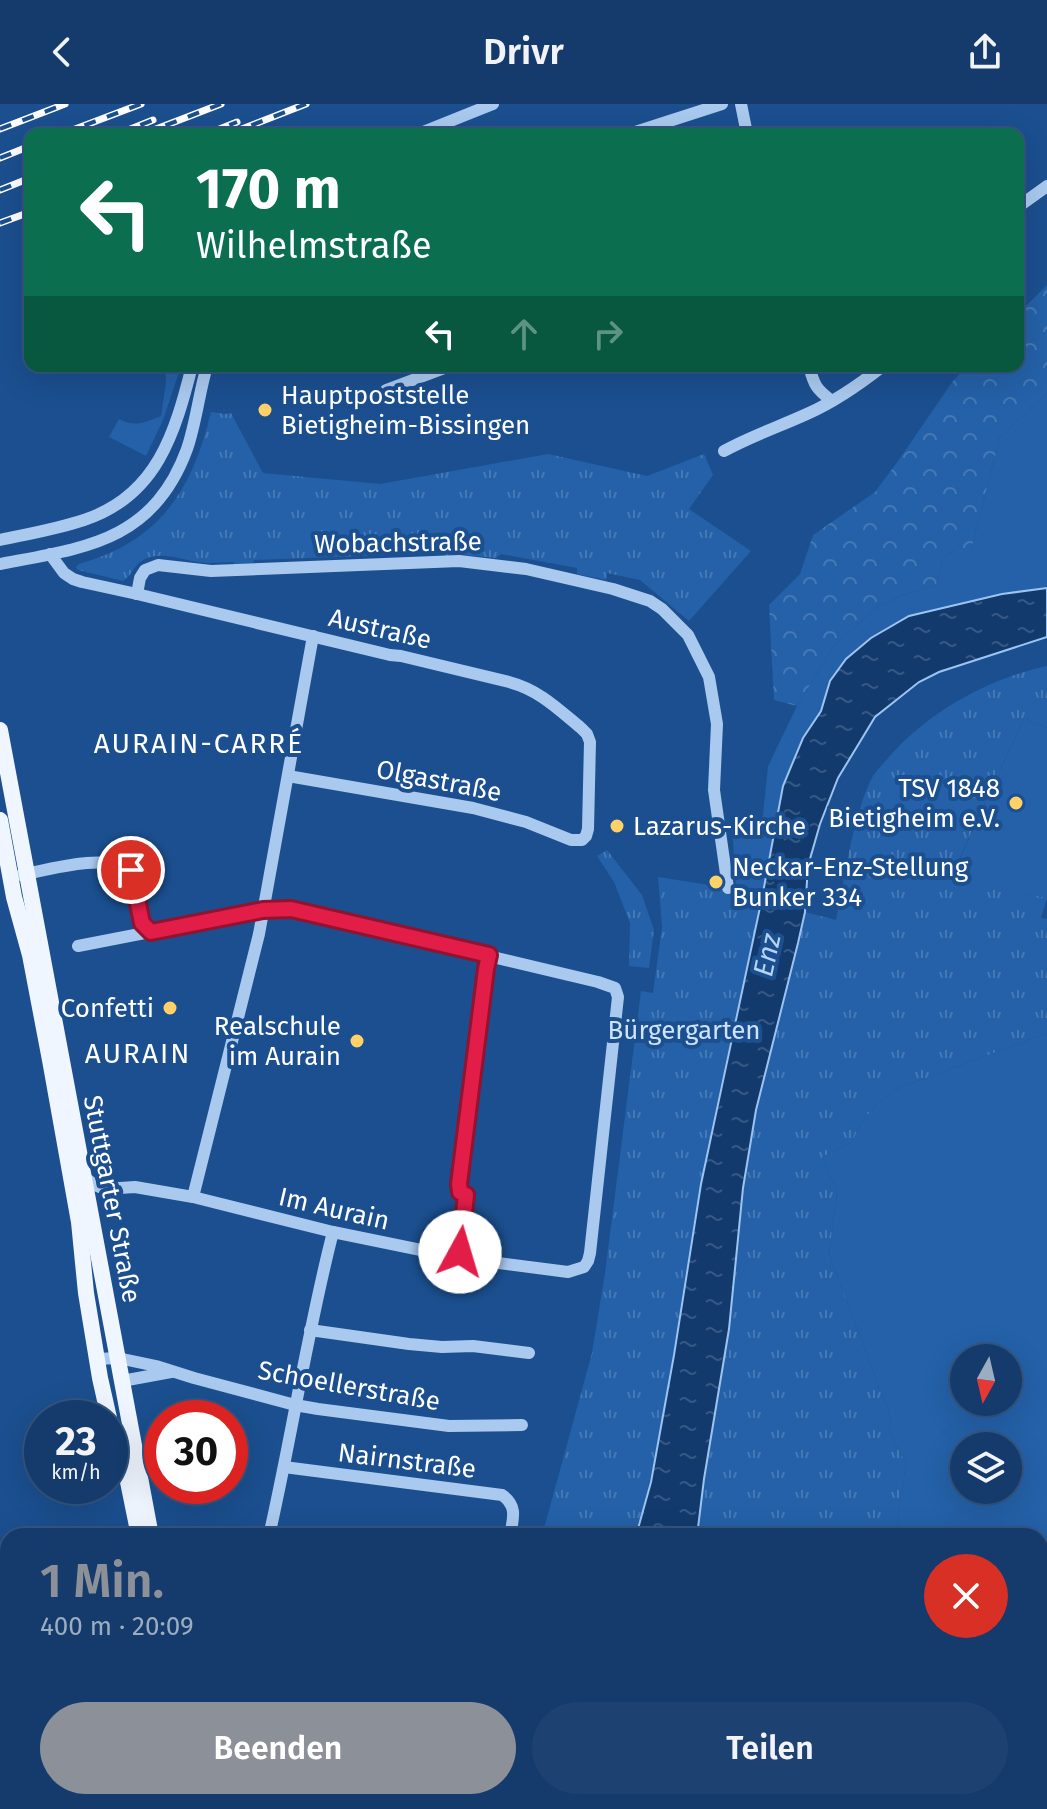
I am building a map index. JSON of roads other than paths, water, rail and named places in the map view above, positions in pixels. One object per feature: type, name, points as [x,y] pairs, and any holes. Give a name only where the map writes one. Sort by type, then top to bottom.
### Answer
[{"type":"main road","name":"Stuttgarter Straße","points":[[0,730],[18,876],[83,1176],[150,1528]]},
{"type":"main road","name":"Stuttgarter Straße","points":[[0,820],[18,876],[18,913],[30,955],[58,1103],[79,1222],[86,1293],[106,1400]]},
{"type":"main road","name":"Stuttgarter Straße","points":[[128,1482],[137,1528]]},
{"type":"street","points":[[433,128],[493,104]]},
{"type":"street","points":[[648,128],[722,104]]},
{"type":"street","points":[[741,104],[746,128]]},
{"type":"street","points":[[1024,203],[1047,186]]},
{"type":"street","points":[[0,540],[71,524],[99,514],[125,499],[157,464],[175,424],[190,372]]},
{"type":"street","points":[[0,564],[83,547],[114,536],[139,519],[163,493],[187,448],[206,372]]},
{"type":"street","points":[[386,390],[434,372]]},
{"type":"street","points":[[811,372],[819,392],[832,401]]},
{"type":"street","points":[[724,451],[810,413],[874,372]]},
{"type":"street","name":"Austraße","points":[[50,554],[64,573],[73,579],[509,682],[539,693],[581,728],[590,742],[588,829],[586,836],[577,841]]},
{"type":"street","name":"Wobachstraße","points":[[137,594],[145,570],[158,565],[211,571],[459,561],[526,569],[650,601],[676,621],[688,635],[709,677],[717,724],[714,790],[728,888]]},
{"type":"street","points":[[193,1197],[263,910],[313,636]]},
{"type":"street","name":"Olgastraße","points":[[288,776],[481,810],[526,822],[577,841]]},
{"type":"street","points":[[18,876],[100,861],[123,864],[131,870],[142,923],[151,932]]},
{"type":"street","points":[[78,946],[263,910],[291,909],[489,955],[459,1184],[460,1192],[466,1195],[460,1258]]},
{"type":"street","name":"Im Aurain","points":[[83,1176],[104,1189],[135,1187],[193,1197],[333,1232],[460,1258],[568,1272],[584,1267],[588,1261],[618,997],[615,988],[489,955]]},
{"type":"street","points":[[271,1528],[333,1232]]},
{"type":"street","points":[[310,1330],[409,1344],[473,1346],[529,1353]]},
{"type":"street","name":"Schoellerstraße","points":[[97,1359],[118,1358],[156,1366],[295,1405],[449,1426],[522,1425]]},
{"type":"street","name":"Schoellerstraße","points":[[122,1381],[171,1372]]},
{"type":"street","name":"Nairnstraße","points":[[284,1467],[502,1495],[512,1505],[511,1528]]},
{"type":"water","name":"Enz","points":[[1047,588],[1047,637],[939,672],[919,682],[875,717],[838,778],[820,824],[808,866],[805,912],[756,1110],[743,1188],[729,1329],[698,1528],[638,1528],[651,1482],[701,1184],[783,786],[803,738],[821,711],[830,681],[846,659],[871,638],[909,616],[1002,594]]},
{"type":"railway","points":[[0,129],[65,104]]},
{"type":"railway","points":[[78,128],[141,104]]},
{"type":"railway","points":[[159,128],[221,104]]},
{"type":"railway","points":[[244,128],[306,104]]},
{"type":"railway","points":[[133,128],[153,120]]},
{"type":"railway","points":[[222,128],[237,122]]},
{"type":"railway","points":[[0,158],[24,148]]},
{"type":"railway","points":[[0,190],[24,180]]},
{"type":"railway","points":[[0,223],[24,214]]},
{"type":"place","name":"Hauptpoststelle Bietigheim-Bissingen","points":[[265,410]]},
{"type":"place","name":"TSV 1848 Bietigheim e.V.","points":[[1016,803]]},
{"type":"place","name":"Lazarus-Kirche","points":[[617,826]]},
{"type":"place","name":"Neckar-Enz-Stellung Bunker 334","points":[[716,882]]},
{"type":"place","name":"Confetti","points":[[170,1008]]},
{"type":"place","name":"Realschule im Aurain","points":[[357,1041]]},
{"type":"district","name":"AURAIN-CARRÉ","points":[[199,743]]},
{"type":"district","name":"AURAIN","points":[[138,1053]]},
{"type":"park label","name":"Bürgergarten","points":[[684,1030]]}]
